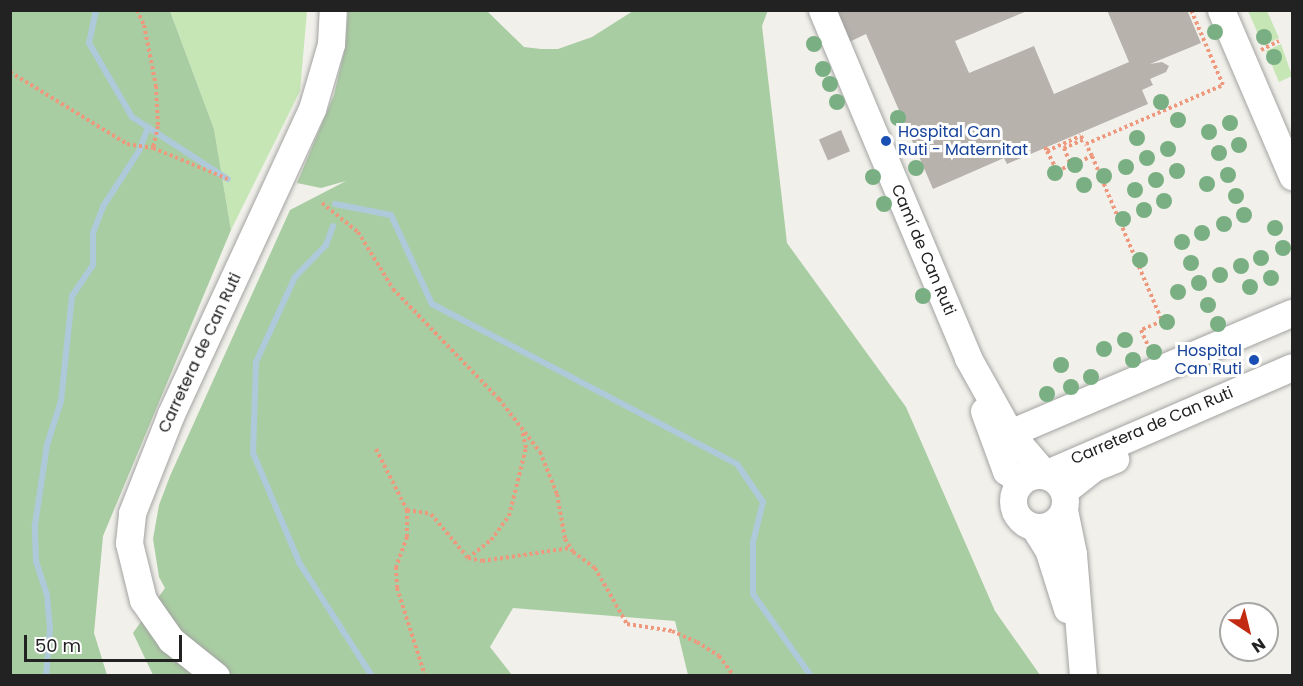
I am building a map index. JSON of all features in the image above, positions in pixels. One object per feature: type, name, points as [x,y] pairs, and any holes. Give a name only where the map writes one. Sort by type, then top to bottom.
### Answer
[{"type":"street","name":"Carretera de Can Ruti","points":[[216,675],[171,640],[143,600],[129,543],[132,513],[171,414],[312,109],[331,44],[333,10]]},
{"type":"street","name":"Camí de Can Ruti","points":[[822,10],[968,358],[1006,471],[1055,487]]},
{"type":"street","points":[[1221,10],[1293,176]]},
{"type":"street","points":[[1010,433],[1293,313]]},
{"type":"street","name":"Camí de Can Ruti","points":[[968,358],[1010,433],[1055,487]]},
{"type":"street","name":"Carretera de Can Ruti","points":[[1055,487],[1293,367]]},
{"type":"street","name":"Carretera de Can Ruti","points":[[1055,487],[1293,383]]},
{"type":"street","points":[[1034,527],[1053,523],[1055,487]]},
{"type":"street","points":[[1055,487],[1013,493],[1013,508],[1021,520],[1034,527],[1048,549],[1082,664]]},
{"type":"street","points":[[1055,487],[1073,554],[1082,664]]},
{"type":"path","points":[[137,10],[144,25],[156,86],[158,126],[153,148]]},
{"type":"path","points":[[1152,355],[1141,330],[1162,321],[1086,144],[1223,85],[1191,10]]},
{"type":"path","points":[[10,72],[127,144],[153,148],[228,179]]},
{"type":"path","points":[[1071,165],[1064,148],[1083,140],[1081,136],[1046,149],[1056,171],[1071,165],[1092,156]]},
{"type":"path","points":[[322,203],[358,232],[393,290],[499,399],[544,460],[570,548],[595,568],[627,624],[672,631],[697,642],[718,656],[734,675]]},
{"type":"path","points":[[468,558],[491,540],[509,516],[526,448],[522,430]]},
{"type":"path","points":[[376,449],[407,510],[406,537],[396,567],[397,588],[424,675]]},
{"type":"path","points":[[407,510],[431,514],[468,558],[482,561],[570,548]]},
{"type":"green space","points":[[768,10],[762,26],[787,243],[906,407],[995,611],[1040,675],[688,675],[675,621],[513,608],[490,647],[512,675],[153,675],[133,633],[165,588],[159,577],[153,539],[159,505],[170,476],[290,210],[346,181],[321,188],[297,183],[334,95],[345,48],[348,11],[487,11],[524,47],[558,49],[592,37],[633,11]]},
{"type":"green space","points":[[10,11],[170,11],[214,129],[231,230],[103,536],[94,633],[107,675],[11,675]]},
{"type":"green space","points":[[170,11],[307,11],[300,91],[231,230],[214,129]]},
{"type":"green space","points":[[1248,11],[1267,11],[1279,38],[1263,45]]},
{"type":"green space","points":[[1281,44],[1292,76],[1279,82],[1266,51]]},
{"type":"building","points":[[1107,10],[1187,10],[1201,43],[1150,64],[1162,62],[1169,66],[1166,72],[1150,79],[1153,85],[1142,90],[1148,104],[1007,164],[1004,158],[933,189],[866,34],[847,43],[833,11],[1027,11],[955,41],[969,73],[1034,46],[1054,94],[1129,62]]},
{"type":"building","points":[[841,130],[850,151],[828,161],[819,139]]},
{"type":"waterway","points":[[96,10],[89,43],[132,117],[228,179]]},
{"type":"waterway","points":[[46,676],[50,629],[47,595],[36,562],[35,525],[47,445],[61,401],[72,296],[93,265],[93,233],[104,205],[139,151],[148,127]]},
{"type":"waterway","points":[[335,204],[391,215],[432,304],[737,464],[763,502],[753,542],[753,594],[811,676]]},
{"type":"waterway","points":[[333,226],[326,245],[295,277],[256,362],[253,453],[300,564],[372,676]]},
{"type":"place","name":"Hospital Can Ruti - Maternitat","points":[[886,141]]},
{"type":"place","name":"Hospital Can Ruti","points":[[1254,360]]}]
